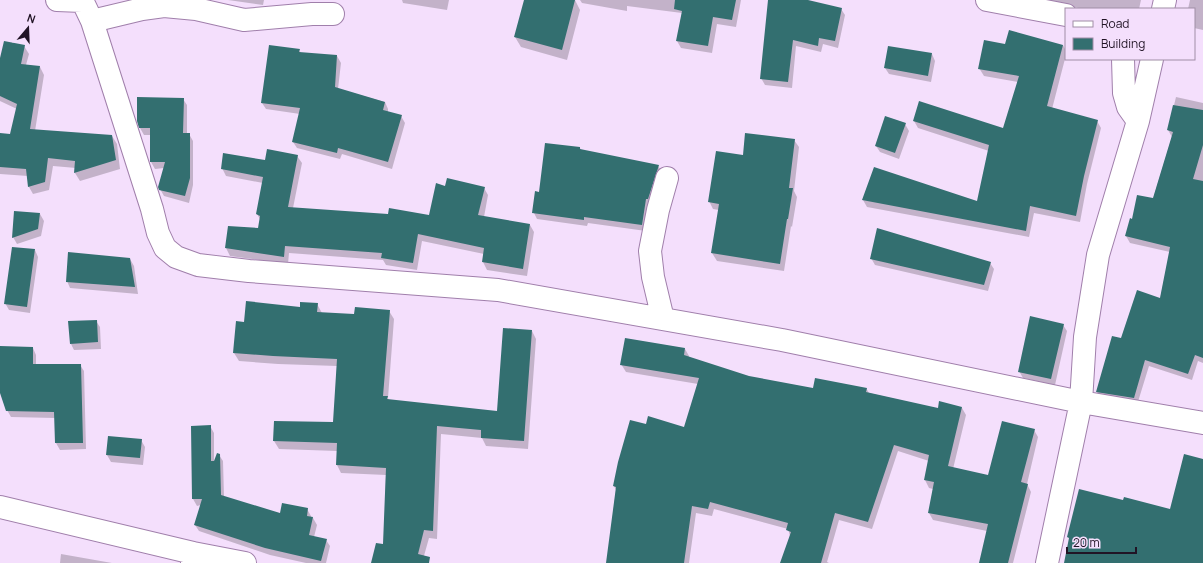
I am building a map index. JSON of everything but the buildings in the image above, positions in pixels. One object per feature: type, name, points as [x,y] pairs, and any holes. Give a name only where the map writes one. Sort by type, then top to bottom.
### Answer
[{"type":"street","points":[[57,0],[82,0],[92,21],[152,209],[158,233],[165,248],[176,257],[198,264],[250,271],[498,290],[782,340],[1082,402],[1203,423]]},
{"type":"street","points":[[987,0],[1065,15]]},
{"type":"street","points":[[92,21],[142,9],[164,6],[196,9],[244,20],[312,14],[333,14]]},
{"type":"street","points":[[1123,60],[1124,94],[1128,107],[1138,121]]},
{"type":"street","points":[[1047,563],[1082,402],[1085,337],[1098,255],[1138,121],[1152,60]]},
{"type":"street","points":[[663,319],[650,251],[658,210],[667,178]]},
{"type":"street","points":[[0,507],[192,558],[245,563]]}]
